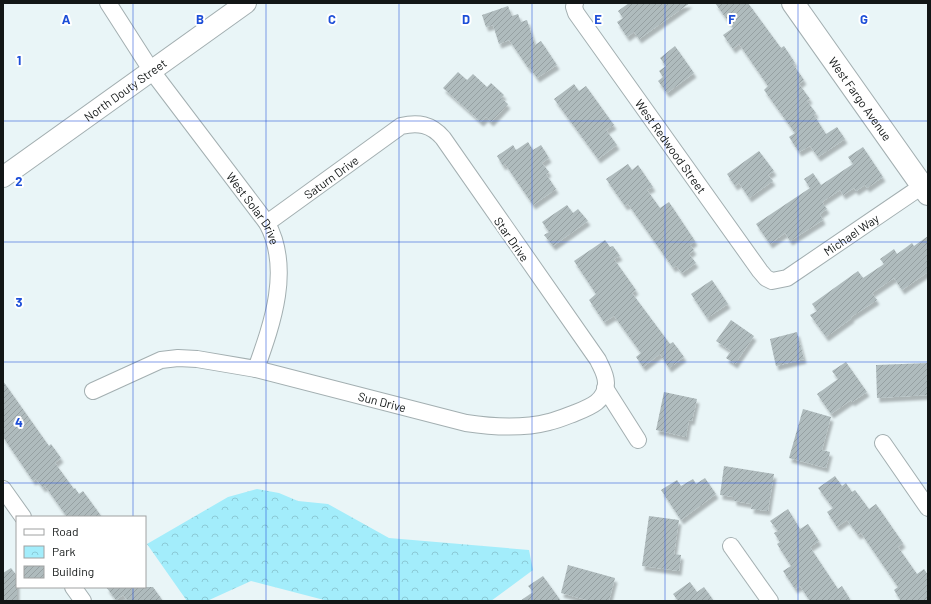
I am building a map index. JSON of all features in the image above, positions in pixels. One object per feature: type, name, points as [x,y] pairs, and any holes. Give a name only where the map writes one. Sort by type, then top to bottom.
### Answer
[{"type":"main road","name":"West Fargo Avenue","points":[[793,3],[926,188]]},
{"type":"street","name":"West Solar Drive","points":[[108,3],[151,70],[268,223],[277,244],[280,278],[271,323],[256,369]]},
{"type":"street","name":"North Douty Street","points":[[3,177],[246,3]]},
{"type":"street","name":"West Redwood Street","points":[[574,5],[576,13],[760,271],[766,278],[772,281]]},
{"type":"street","name":"Star Drive","points":[[395,131],[401,126],[417,123],[429,126],[439,132],[598,360],[605,375],[605,388]]},
{"type":"street","name":"Saturn Drive","points":[[268,223],[395,131]]},
{"type":"street","name":"Michael Way","points":[[772,281],[787,278],[926,188]]},
{"type":"street","name":"Sun Drive","points":[[93,391],[161,360],[178,358],[197,359],[256,369],[466,423],[492,427],[550,422],[592,406],[599,400],[605,388]]},
{"type":"street","points":[[605,388],[638,440]]},
{"type":"street","points":[[883,443],[928,508]]},
{"type":"street","points":[[3,489],[22,516]]},
{"type":"street","points":[[730,546],[770,601]]},
{"type":"street","points":[[74,588],[83,601]]},
{"type":"green space","points":[[257,489],[279,493],[298,501],[328,504],[389,538],[529,550],[533,570],[491,601],[328,601],[251,581],[207,601],[187,601],[147,544],[228,497]]},
{"type":"building","points":[[629,3],[690,3],[639,39],[634,32],[627,37],[617,22],[623,18],[618,11]]},
{"type":"building","points":[[715,3],[748,3],[781,48],[784,46],[795,63],[793,64],[804,80],[799,84],[810,99],[807,101],[816,113],[814,115],[826,134],[837,127],[845,139],[818,157],[810,146],[799,152],[789,137],[795,133],[764,90],[768,86],[739,44],[733,49],[723,35],[733,28]]},
{"type":"building","points":[[508,6],[512,16],[518,14],[521,22],[527,20],[535,45],[541,41],[557,65],[537,78],[509,40],[499,44],[493,25],[486,27],[482,15]]},
{"type":"building","points":[[675,46],[694,73],[667,93],[658,81],[663,77],[659,71],[666,66],[660,58]]},
{"type":"building","points":[[458,72],[467,80],[473,74],[487,87],[491,83],[504,95],[501,98],[508,104],[491,122],[486,117],[481,122],[443,88]]},
{"type":"building","points":[[574,84],[579,91],[586,86],[614,125],[606,130],[617,145],[598,159],[554,99]]},
{"type":"building","points":[[528,142],[533,150],[541,145],[549,158],[542,163],[549,172],[546,174],[556,189],[533,205],[505,164],[503,166],[497,156],[513,145],[516,150]]},
{"type":"building","points":[[863,147],[883,177],[867,188],[865,185],[856,191],[854,188],[843,195],[840,190],[822,202],[827,209],[820,214],[823,220],[790,241],[785,233],[770,244],[756,224],[810,188],[804,179],[813,173],[821,185],[853,164],[848,157]]},
{"type":"building","points":[[759,151],[774,171],[768,175],[773,181],[749,198],[739,183],[735,186],[727,174]]},
{"type":"building","points":[[628,164],[632,170],[638,165],[653,187],[647,190],[660,208],[669,202],[695,241],[690,245],[694,250],[689,254],[696,263],[682,273],[676,266],[673,268],[628,204],[625,206],[606,179]]},
{"type":"building","points":[[567,205],[573,213],[578,209],[588,221],[553,246],[544,235],[549,232],[542,222]]},
{"type":"building","points":[[928,236],[928,272],[902,290],[894,278],[872,293],[877,300],[851,317],[852,318],[826,337],[810,315],[817,311],[812,304],[858,271],[863,278],[884,264],[880,259],[894,249],[897,254],[912,243],[914,246]]},
{"type":"building","points":[[605,240],[610,247],[613,246],[620,256],[614,259],[636,290],[632,293],[670,344],[673,342],[684,357],[669,368],[660,354],[643,367],[636,357],[641,353],[614,316],[604,322],[589,300],[596,294],[574,261]]},
{"type":"building","points":[[712,280],[728,304],[707,318],[691,294]]},
{"type":"building","points":[[731,320],[754,336],[735,364],[726,358],[731,351],[716,341]]},
{"type":"building","points":[[797,332],[804,359],[776,366],[770,339]]},
{"type":"building","points":[[846,362],[867,392],[852,402],[851,400],[831,414],[817,394],[838,379],[832,371]]},
{"type":"building","points":[[928,363],[928,395],[877,398],[876,365]]},
{"type":"building","points":[[3,381],[49,446],[51,444],[61,458],[55,463],[74,489],[75,488],[79,494],[83,491],[101,516],[66,516],[45,486],[43,488],[36,479],[33,481],[3,437]]},
{"type":"building","points":[[664,392],[697,399],[692,421],[689,420],[686,437],[656,430]]},
{"type":"building","points":[[803,409],[831,417],[822,450],[830,452],[826,468],[789,458]]},
{"type":"building","points":[[724,466],[774,474],[768,511],[751,509],[752,504],[734,501],[734,497],[720,495]]},
{"type":"building","points":[[835,476],[842,486],[846,483],[852,492],[855,490],[869,509],[876,504],[903,543],[898,547],[917,574],[924,569],[928,575],[928,601],[901,601],[894,590],[898,587],[861,533],[858,535],[847,520],[837,527],[827,512],[833,508],[818,488]]},
{"type":"building","points":[[705,478],[716,494],[681,520],[661,490],[677,480],[681,486],[693,479],[696,484]]},
{"type":"building","points":[[788,509],[800,529],[808,524],[819,541],[810,547],[838,589],[842,586],[851,601],[810,601],[800,586],[795,589],[783,571],[791,566],[777,544],[780,542],[774,533],[778,531],[770,521]]},
{"type":"building","points":[[649,516],[679,520],[674,554],[681,555],[679,571],[642,566]]},
{"type":"building","points":[[568,565],[615,578],[609,601],[590,601],[561,593]]},
{"type":"building","points":[[11,568],[16,575],[17,601],[3,601],[3,573]]},
{"type":"building","points":[[543,576],[561,601],[520,601],[533,592],[528,586]]},
{"type":"building","points":[[690,582],[697,592],[704,587],[714,601],[678,601],[673,594]]},
{"type":"building","points":[[153,587],[163,601],[128,601],[123,595],[116,600],[107,588]]}]
